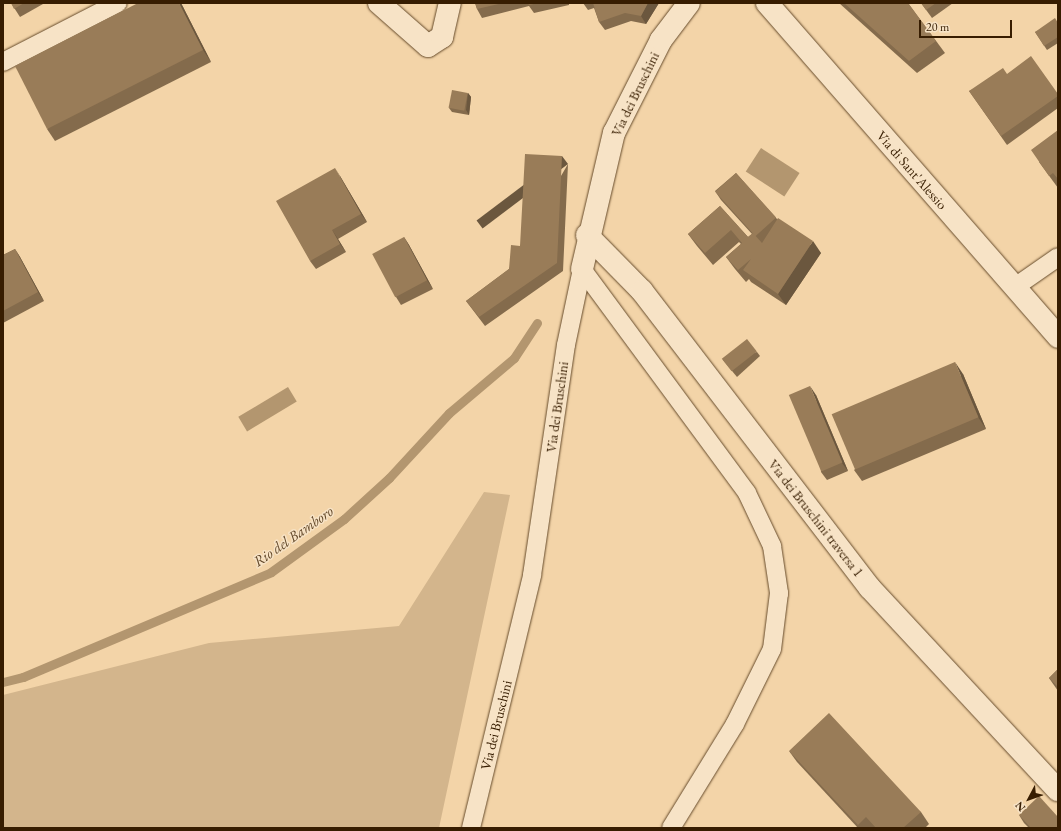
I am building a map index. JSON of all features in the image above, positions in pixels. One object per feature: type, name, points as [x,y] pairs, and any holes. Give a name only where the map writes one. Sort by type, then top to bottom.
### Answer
[{"type":"street","points":[[379,3],[428,46],[442,37],[450,3]]},
{"type":"street","name":"Via dei Bruschini","points":[[582,268],[587,234],[614,133],[661,40],[689,3]]},
{"type":"street","name":"Via di Sant'Alessio","points":[[776,6],[1058,337]]},
{"type":"street","name":"Via dei Bruschini traversa 1","points":[[587,234],[642,291],[870,588],[1058,790]]},
{"type":"lane","points":[[3,62],[118,3]]},
{"type":"lane","points":[[1015,287],[1058,257]]},
{"type":"lane","points":[[582,268],[747,493],[772,546],[779,593],[772,649],[736,724],[671,828]]},
{"type":"lane","name":"Via dei Bruschini","points":[[471,828],[532,575],[566,345],[582,268]]},
{"type":"shaded area","points":[[761,148],[800,173],[784,197],[746,171]]},
{"type":"shaded area","points":[[288,387],[297,402],[247,431],[238,417]]},
{"type":"shaded area","points":[[484,492],[510,495],[439,828],[3,828],[3,695],[209,643],[399,626]]},
{"type":"building","points":[[11,3],[24,3],[14,9]]},
{"type":"building","points":[[138,3],[179,3],[203,50],[47,129],[15,66]]},
{"type":"building","points":[[475,3],[503,3],[477,9]]},
{"type":"building","points":[[593,3],[648,3],[641,16],[625,13],[599,22]]},
{"type":"building","points":[[844,3],[908,3],[936,41],[909,61]]},
{"type":"building","points":[[921,3],[936,3],[926,10]]},
{"type":"building","points":[[1055,18],[1058,23],[1058,37],[1044,46],[1035,32]]},
{"type":"building","points":[[1031,56],[1058,96],[1001,136],[969,91],[1003,68],[1007,74]]},
{"type":"building","points":[[452,90],[468,93],[464,111],[449,108]]},
{"type":"building","points":[[1058,130],[1058,179],[1053,173],[1049,176],[1031,150]]},
{"type":"building","points":[[525,154],[562,156],[557,263],[479,317],[466,301],[509,269],[511,245],[520,246]]},
{"type":"building","points":[[335,168],[361,214],[332,230],[340,244],[310,261],[276,201]]},
{"type":"building","points":[[736,173],[776,218],[755,236],[715,192]]},
{"type":"building","points":[[720,206],[748,237],[753,233],[762,243],[778,218],[813,241],[778,294],[743,270],[751,259],[738,270],[726,257],[742,243],[731,230],[705,253],[688,234]]},
{"type":"building","points":[[404,237],[427,280],[395,297],[372,254]]},
{"type":"building","points":[[15,249],[38,292],[3,311],[3,255]]},
{"type":"building","points":[[747,339],[757,352],[732,371],[722,359]]},
{"type":"building","points":[[955,362],[978,417],[855,470],[832,414]]},
{"type":"building","points":[[810,386],[842,462],[821,471],[789,395]]},
{"type":"building","points":[[1058,669],[1058,687],[1049,678]]},
{"type":"building","points":[[829,713],[921,812],[903,828],[876,828],[866,817],[858,825],[789,751]]},
{"type":"building","points":[[1039,796],[1058,817],[1058,828],[1031,828],[1019,815]]},
{"type":"waterway","name":"Rio del Bamboro","points":[[3,682],[23,677],[271,572],[344,519],[389,478],[449,413],[514,358],[537,323]]}]
